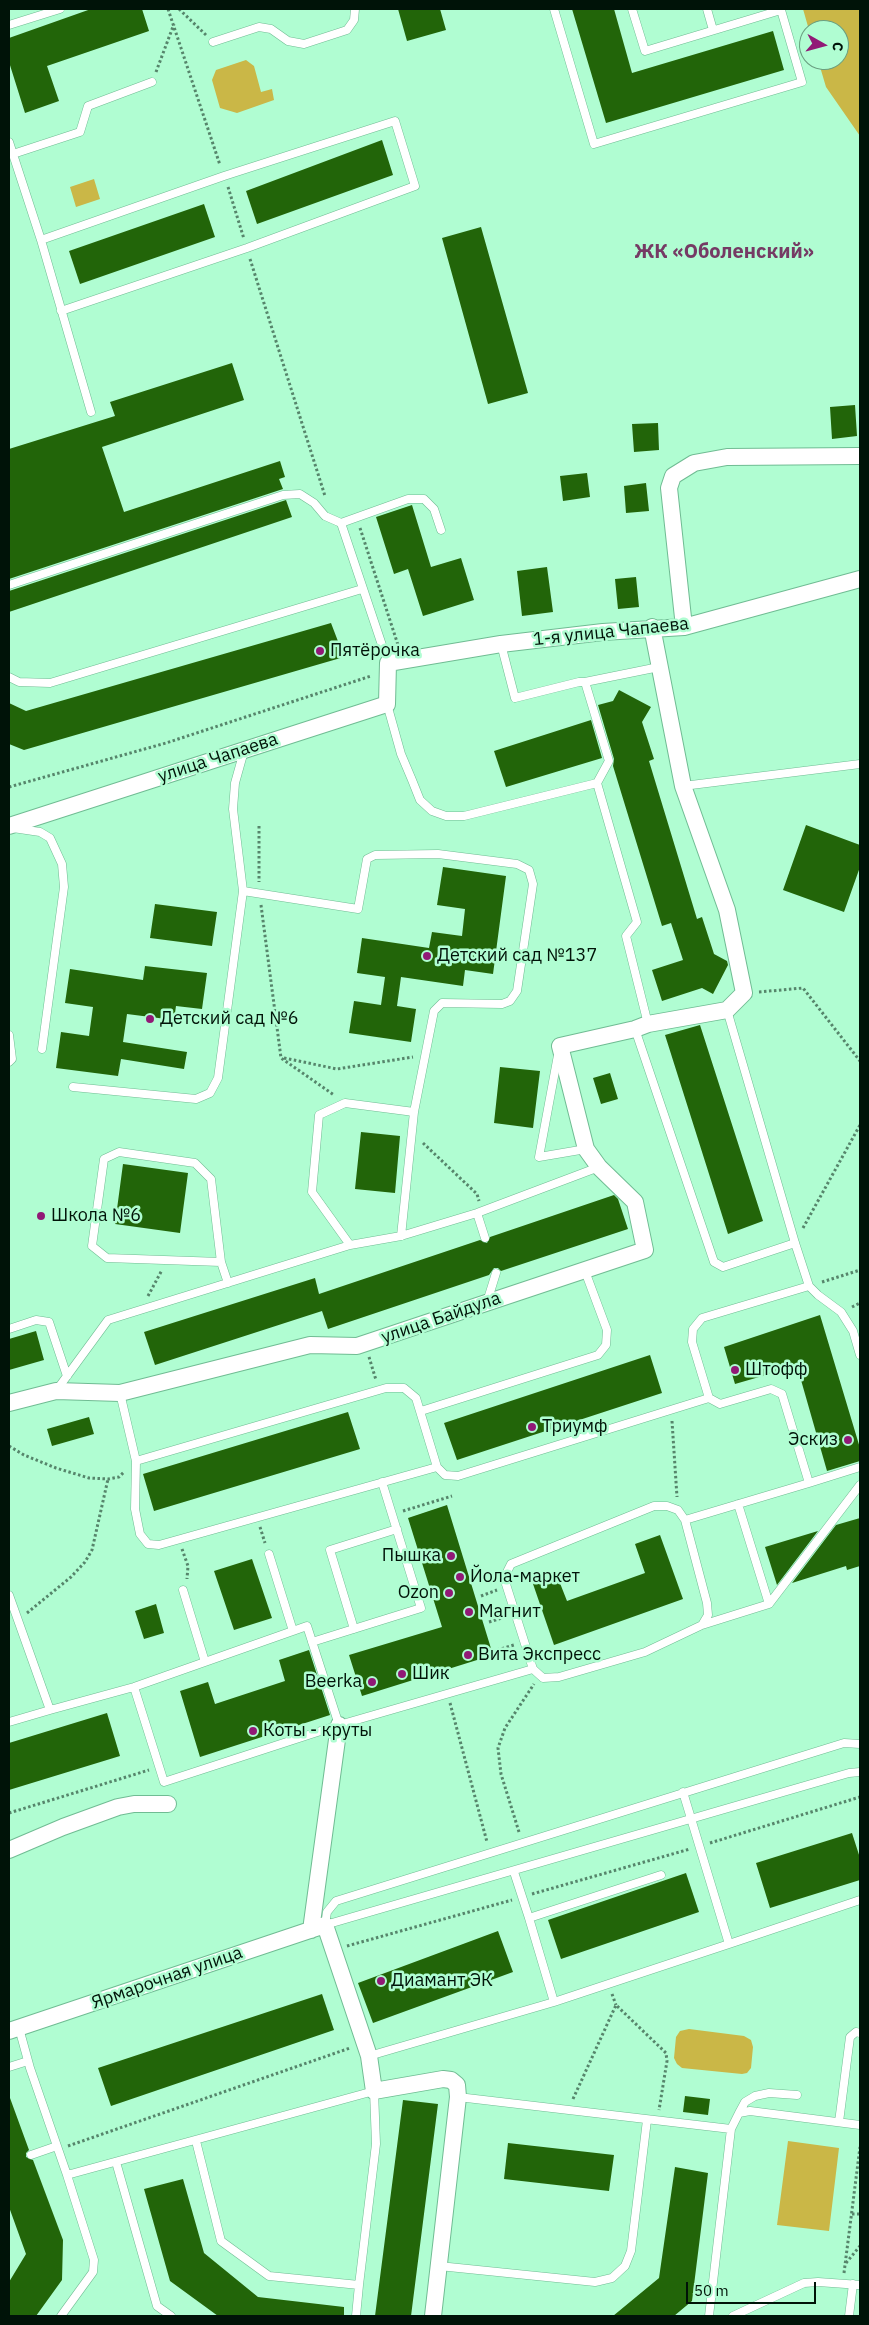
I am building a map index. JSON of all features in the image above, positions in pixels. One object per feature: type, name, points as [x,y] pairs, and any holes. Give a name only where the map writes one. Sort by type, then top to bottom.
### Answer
[{"type":"street","points":[[684,627],[670,488],[673,476],[694,463],[726,457],[860,456]]},
{"type":"street","name":"1-я улица Чапаева","points":[[393,664],[500,644],[652,627],[684,627],[860,579]]},
{"type":"street","points":[[560,1046],[642,1026],[727,1010],[744,993],[727,910],[683,786],[652,627]]},
{"type":"street","points":[[387,704],[393,664]]},
{"type":"street","name":"улица Чапаева","points":[[9,826],[387,704]]},
{"type":"street","name":"улица Байдула","points":[[9,1403],[56,1390],[120,1393],[310,1345],[358,1346],[645,1250],[635,1202],[599,1167],[586,1149],[560,1046]]},
{"type":"street","points":[[338,1725],[318,1928],[334,1950],[367,2050],[374,2091],[443,2079],[451,2080],[457,2085],[458,2097],[433,2316]]},
{"type":"street","points":[[9,1850],[55,1830],[118,1807],[134,1804],[168,1804]]},
{"type":"street","name":"Ярмарочная улица","points":[[12,2029],[318,1928]]},
{"type":"lane","points":[[9,25],[60,9]]},
{"type":"lane","points":[[213,42],[259,27],[271,29],[288,41],[304,44],[348,30],[354,20],[354,9]]},
{"type":"lane","points":[[554,9],[594,144],[802,82],[781,10],[645,50],[632,9]]},
{"type":"lane","points":[[707,9],[713,30]]},
{"type":"lane","points":[[13,154],[80,132],[88,106],[152,82]]},
{"type":"lane","points":[[41,240],[224,176],[395,121],[415,186],[246,248],[61,311]]},
{"type":"lane","points":[[9,142],[41,240],[91,412]]},
{"type":"lane","points":[[9,585],[283,495],[300,494],[314,503],[325,516],[341,523],[408,499],[424,499],[434,509],[441,530]]},
{"type":"lane","points":[[341,523],[362,589],[393,664]]},
{"type":"lane","points":[[9,677],[19,682],[50,684],[362,589]]},
{"type":"lane","points":[[500,644],[515,698],[579,682],[659,667]]},
{"type":"lane","points":[[585,682],[609,762],[597,783],[637,922],[626,936],[642,1026],[714,1262],[723,1267],[795,1243]]},
{"type":"lane","points":[[387,704],[401,754],[420,800],[432,811],[446,816],[464,816],[597,783]]},
{"type":"lane","points":[[74,1087],[196,1099],[210,1093],[218,1078],[243,891],[233,808],[235,782],[245,749]]},
{"type":"lane","points":[[683,786],[860,764]]},
{"type":"lane","points":[[9,826],[18,830],[40,832],[50,838],[62,864],[64,888],[42,1049]]},
{"type":"lane","points":[[243,891],[358,909],[367,859],[375,855],[438,854],[517,864],[529,870],[533,884],[517,991],[510,1001],[502,1004],[442,1003],[434,1010],[414,1112],[401,1236]]},
{"type":"lane","points":[[727,1010],[809,1286],[841,1312],[853,1331],[860,1355]]},
{"type":"lane","points":[[9,1035],[12,1059],[9,1062]]},
{"type":"lane","points":[[560,1046],[539,1157],[586,1149]]},
{"type":"lane","points":[[350,1245],[312,1192],[319,1115],[345,1103],[414,1112]]},
{"type":"lane","points":[[221,1262],[107,1258],[92,1246],[104,1159],[119,1152],[194,1163],[211,1179],[221,1262],[228,1282]]},
{"type":"lane","points":[[56,1390],[108,1320],[350,1245],[401,1236],[479,1212],[599,1167]]},
{"type":"lane","points":[[479,1212],[485,1238]]},
{"type":"lane","points":[[421,1411],[598,1355],[606,1346],[607,1330],[585,1271]]},
{"type":"lane","points":[[487,1302],[496,1273]]},
{"type":"lane","points":[[809,1286],[702,1318],[693,1330],[692,1342],[709,1398],[720,1404],[771,1389],[782,1394],[809,1483]]},
{"type":"lane","points":[[9,1329],[36,1320],[49,1322],[67,1376]]},
{"type":"lane","points":[[136,1460],[386,1388],[404,1388],[416,1398],[437,1467],[445,1475],[458,1476],[709,1398]]},
{"type":"lane","points":[[120,1393],[136,1460],[135,1509],[140,1534],[148,1544],[159,1545],[437,1467]]},
{"type":"lane","points":[[685,1520],[860,1467]]},
{"type":"lane","points":[[312,1642],[421,1608],[382,1482]]},
{"type":"lane","points":[[702,1625],[708,1615],[707,1603],[685,1520],[678,1510],[667,1506],[654,1506],[511,1564],[504,1578],[533,1669],[543,1678],[559,1676],[645,1652],[702,1625],[769,1604],[860,1485]]},
{"type":"lane","points":[[738,1504],[769,1604]]},
{"type":"lane","points":[[354,1629],[330,1550],[397,1529]]},
{"type":"lane","points":[[269,1554],[293,1631]]},
{"type":"lane","points":[[183,1590],[205,1662]]},
{"type":"lane","points":[[9,1595],[50,1710]]},
{"type":"lane","points":[[9,1722],[134,1687],[307,1626],[338,1725]]},
{"type":"lane","points":[[134,1687],[164,1782],[338,1725],[533,1669]]},
{"type":"lane","points":[[318,1928],[336,1901],[844,1743],[860,1744]]},
{"type":"lane","points":[[318,1928],[514,1872],[691,1818],[849,1773],[860,1772]]},
{"type":"lane","points":[[683,1792],[729,1944]]},
{"type":"lane","points":[[514,1872],[554,2002]]},
{"type":"lane","points":[[529,1918],[661,1876]]},
{"type":"lane","points":[[367,2050],[554,2002],[860,1900]]},
{"type":"lane","points":[[12,2029],[28,2061],[94,2260],[93,2272],[61,2316]]},
{"type":"lane","points":[[839,2122],[850,2037],[856,2032],[860,2033]]},
{"type":"lane","points":[[9,2068],[28,2061]]},
{"type":"lane","points":[[67,2175],[374,2091],[376,2144],[356,2316]]},
{"type":"lane","points":[[709,2316],[731,2129],[746,2102],[755,2096],[770,2093],[797,2095]]},
{"type":"lane","points":[[458,2097],[731,2129]]},
{"type":"lane","points":[[739,2113],[750,2111],[860,2125]]},
{"type":"lane","points":[[439,2266],[595,2282],[612,2278],[625,2266],[631,2251],[647,2120]]},
{"type":"lane","points":[[196,2141],[221,2241],[270,2276],[359,2285]]},
{"type":"lane","points":[[31,2155],[58,2147]]},
{"type":"lane","points":[[116,2162],[157,2306],[172,2316]]},
{"type":"lane","points":[[733,2316],[804,2283],[818,2282],[857,2285],[849,2316]]},
{"type":"path","points":[[168,9],[224,176],[332,519]]},
{"type":"path","points":[[179,9],[213,42]]},
{"type":"path","points":[[152,82],[174,24]]},
{"type":"path","points":[[9,786],[166,742],[393,664],[357,517]]},
{"type":"path","points":[[259,826],[260,894],[281,1058],[345,1103]]},
{"type":"path","points":[[744,993],[803,988],[860,1061]]},
{"type":"path","points":[[281,1058],[337,1069],[426,1055]]},
{"type":"path","points":[[795,1243],[860,1126]]},
{"type":"path","points":[[412,1133],[477,1194],[479,1212]]},
{"type":"path","points":[[141,1310],[167,1260]]},
{"type":"path","points":[[809,1286],[860,1270]]},
{"type":"path","points":[[672,1409],[678,1510]]},
{"type":"path","points":[[9,1446],[24,1455],[56,1468],[89,1478],[108,1479],[119,1477],[136,1460]]},
{"type":"path","points":[[18,1621],[71,1577],[85,1562],[92,1550],[108,1479]]},
{"type":"path","points":[[402,1511],[452,1496]]},
{"type":"path","points":[[257,1517],[269,1554]]},
{"type":"path","points":[[179,1539],[188,1566],[183,1590]]},
{"type":"path","points":[[522,1842],[501,1774],[498,1748],[506,1728],[540,1675]]},
{"type":"path","points":[[448,1694],[490,1852]]},
{"type":"path","points":[[9,1813],[159,1767]]},
{"type":"path","points":[[334,1950],[699,1846],[860,1797]]},
{"type":"path","points":[[568,2110],[616,2005],[666,2053],[667,2061],[657,2121]]},
{"type":"path","points":[[58,2147],[367,2050]]},
{"type":"path","points":[[842,2284],[860,2147]]},
{"type":"path","points":[[852,2214],[860,2214]]},
{"type":"path","points":[[845,2264],[860,2246]]},
{"type":"shaded area","points":[[803,9],[860,9],[860,136],[826,87],[821,70],[849,70],[849,20],[806,20]]},
{"type":"shaded area","points":[[246,60],[254,66],[261,92],[272,89],[274,100],[237,113],[220,108],[212,80],[216,70]]},
{"type":"shaded area","points":[[94,179],[100,199],[76,207],[70,187]]},
{"type":"shaded area","points":[[689,2029],[744,2036],[751,2040],[753,2047],[751,2068],[747,2073],[742,2074],[682,2068],[674,2058],[676,2037],[680,2031]]},
{"type":"shaded area","points":[[788,2141],[839,2148],[829,2231],[777,2225]]},
{"type":"building","points":[[91,9],[142,9],[149,31],[47,66],[59,101],[25,113],[9,62],[9,38]]},
{"type":"building","points":[[398,9],[440,9],[446,30],[407,41]]},
{"type":"building","points":[[572,9],[614,9],[632,73],[773,31],[784,70],[606,123]]},
{"type":"building","points":[[382,140],[393,175],[257,224],[246,191]]},
{"type":"building","points":[[204,204],[215,237],[80,284],[69,251]]},
{"type":"building","points":[[481,227],[528,393],[488,404],[442,238]]},
{"type":"building","points":[[232,363],[244,400],[102,447],[124,512],[280,461],[285,477],[279,479],[283,489],[9,579],[9,449],[115,416],[110,402]]},
{"type":"building","points":[[855,405],[857,436],[832,439],[830,407]]},
{"type":"building","points":[[658,423],[659,450],[634,452],[632,424]]},
{"type":"building","points":[[587,473],[590,497],[563,501],[560,476]]},
{"type":"building","points":[[646,483],[649,511],[626,513],[624,486]]},
{"type":"building","points":[[286,500],[292,517],[9,612],[9,591]]},
{"type":"building","points":[[412,505],[431,567],[461,558],[474,600],[423,616],[408,569],[394,574],[376,517]]},
{"type":"building","points":[[547,567],[553,612],[522,616],[517,571]]},
{"type":"building","points":[[636,577],[639,607],[618,609],[615,579]]},
{"type":"building","points":[[331,623],[344,657],[24,750],[9,744],[9,703],[26,711]]},
{"type":"building","points":[[619,690],[651,707],[642,722],[654,759],[649,761],[697,919],[702,917],[714,954],[727,961],[728,965],[713,994],[702,988],[662,1001],[652,970],[683,960],[671,923],[662,926],[613,766],[614,759],[598,705],[613,701]]},
{"type":"building","points":[[591,720],[602,758],[506,787],[494,751]]},
{"type":"building","points":[[806,825],[860,845],[860,867],[844,912],[783,890]]},
{"type":"building","points":[[443,867],[506,876],[493,974],[465,970],[463,986],[401,977],[397,1006],[416,1009],[411,1042],[349,1033],[354,1001],[381,1005],[385,977],[357,973],[362,938],[429,948],[432,932],[462,936],[465,909],[437,905]]},
{"type":"building","points":[[155,904],[217,912],[212,946],[150,938]]},
{"type":"building","points":[[145,966],[207,973],[202,1009],[176,1006],[174,1020],[127,1014],[123,1042],[187,1052],[184,1069],[121,1059],[118,1076],[56,1068],[61,1032],[89,1036],[93,1007],[65,1003],[70,969],[143,980]]},
{"type":"building","points":[[700,1025],[763,1221],[728,1234],[665,1035]]},
{"type":"building","points":[[500,1067],[540,1071],[533,1128],[494,1123]]},
{"type":"building","points":[[610,1073],[618,1099],[601,1104],[593,1078]]},
{"type":"building","points":[[361,1132],[400,1136],[395,1193],[355,1189]]},
{"type":"building","points":[[123,1164],[188,1173],[180,1233],[115,1224]]},
{"type":"building","points":[[614,1195],[618,1199],[628,1229],[501,1271],[498,1268],[494,1268],[489,1275],[328,1329],[322,1311],[155,1365],[144,1332],[315,1278],[319,1294],[480,1240],[487,1243],[490,1237]]},
{"type":"building","points":[[820,1315],[860,1448],[860,1461],[827,1471],[797,1366],[735,1384],[724,1347]]},
{"type":"building","points":[[36,1331],[44,1360],[9,1370],[9,1339]]},
{"type":"building","points":[[650,1355],[662,1393],[457,1460],[444,1423]]},
{"type":"building","points":[[348,1412],[360,1449],[154,1511],[143,1474]]},
{"type":"building","points":[[89,1417],[94,1434],[52,1446],[47,1429]]},
{"type":"building","points":[[447,1505],[493,1655],[362,1696],[349,1655],[442,1627],[408,1518]]},
{"type":"building","points":[[860,1518],[860,1566],[847,1570],[846,1566],[792,1583],[836,1525]]},
{"type":"building","points":[[818,1531],[777,1585],[765,1547]]},
{"type":"building","points":[[660,1535],[683,1599],[554,1645],[532,1581],[556,1573],[567,1601],[645,1573],[635,1544]]},
{"type":"building","points":[[252,1559],[272,1618],[234,1630],[214,1571]]},
{"type":"building","points":[[156,1604],[164,1633],[144,1639],[135,1611]]},
{"type":"building","points":[[309,1650],[330,1715],[200,1757],[180,1691],[208,1682],[215,1704],[285,1681],[279,1660]]},
{"type":"building","points":[[107,1713],[120,1756],[9,1790],[9,1743]]},
{"type":"building","points":[[852,1833],[860,1858],[860,1880],[770,1908],[756,1863]]},
{"type":"building","points":[[686,1873],[699,1912],[561,1959],[548,1920]]},
{"type":"building","points":[[498,1931],[513,1972],[373,2023],[358,1983]]},
{"type":"building","points":[[322,1994],[334,2030],[111,2106],[98,2068]]},
{"type":"building","points":[[685,2096],[710,2099],[708,2115],[683,2112]]},
{"type":"building","points":[[10,2098],[29,2150],[26,2153],[26,2157],[33,2160],[63,2240],[62,2280],[36,2316],[9,2316],[9,2282],[26,2254],[9,2207]]},
{"type":"building","points":[[403,2100],[438,2104],[411,2316],[375,2316]]},
{"type":"building","points":[[508,2143],[614,2155],[609,2191],[504,2179]]},
{"type":"building","points":[[675,2167],[708,2173],[692,2301],[674,2316],[613,2316],[659,2278]]},
{"type":"building","points":[[183,2179],[204,2253],[258,2297],[344,2307],[344,2316],[218,2316],[170,2281],[144,2189]]},
{"type":"place","name":"Пятёрочка","points":[[320,651]]},
{"type":"place","name":"Детский сад №137","points":[[427,956]]},
{"type":"place","name":"Детский сад №6","points":[[150,1019]]},
{"type":"place","name":"Школа №6","points":[[41,1216]]},
{"type":"place","name":"Штофф","points":[[735,1370]]},
{"type":"place","name":"Триумф","points":[[532,1427]]},
{"type":"place","name":"Эскиз","points":[[848,1440]]},
{"type":"place","name":"Пышка","points":[[451,1556]]},
{"type":"place","name":"Йола-маркет","points":[[460,1577]]},
{"type":"place","name":"Ozon","points":[[449,1593]]},
{"type":"place","name":"Магнит","points":[[469,1612]]},
{"type":"place","name":"Вита Экспресс","points":[[468,1655]]},
{"type":"place","name":"Шик","points":[[402,1674]]},
{"type":"place","name":"Beerka","points":[[372,1682]]},
{"type":"place","name":"Коты - круты","points":[[253,1731]]},
{"type":"place","name":"Диамант ЭК","points":[[381,1981]]},
{"type":"district","name":"ЖК «Оболенский»","points":[[724,252]]}]
